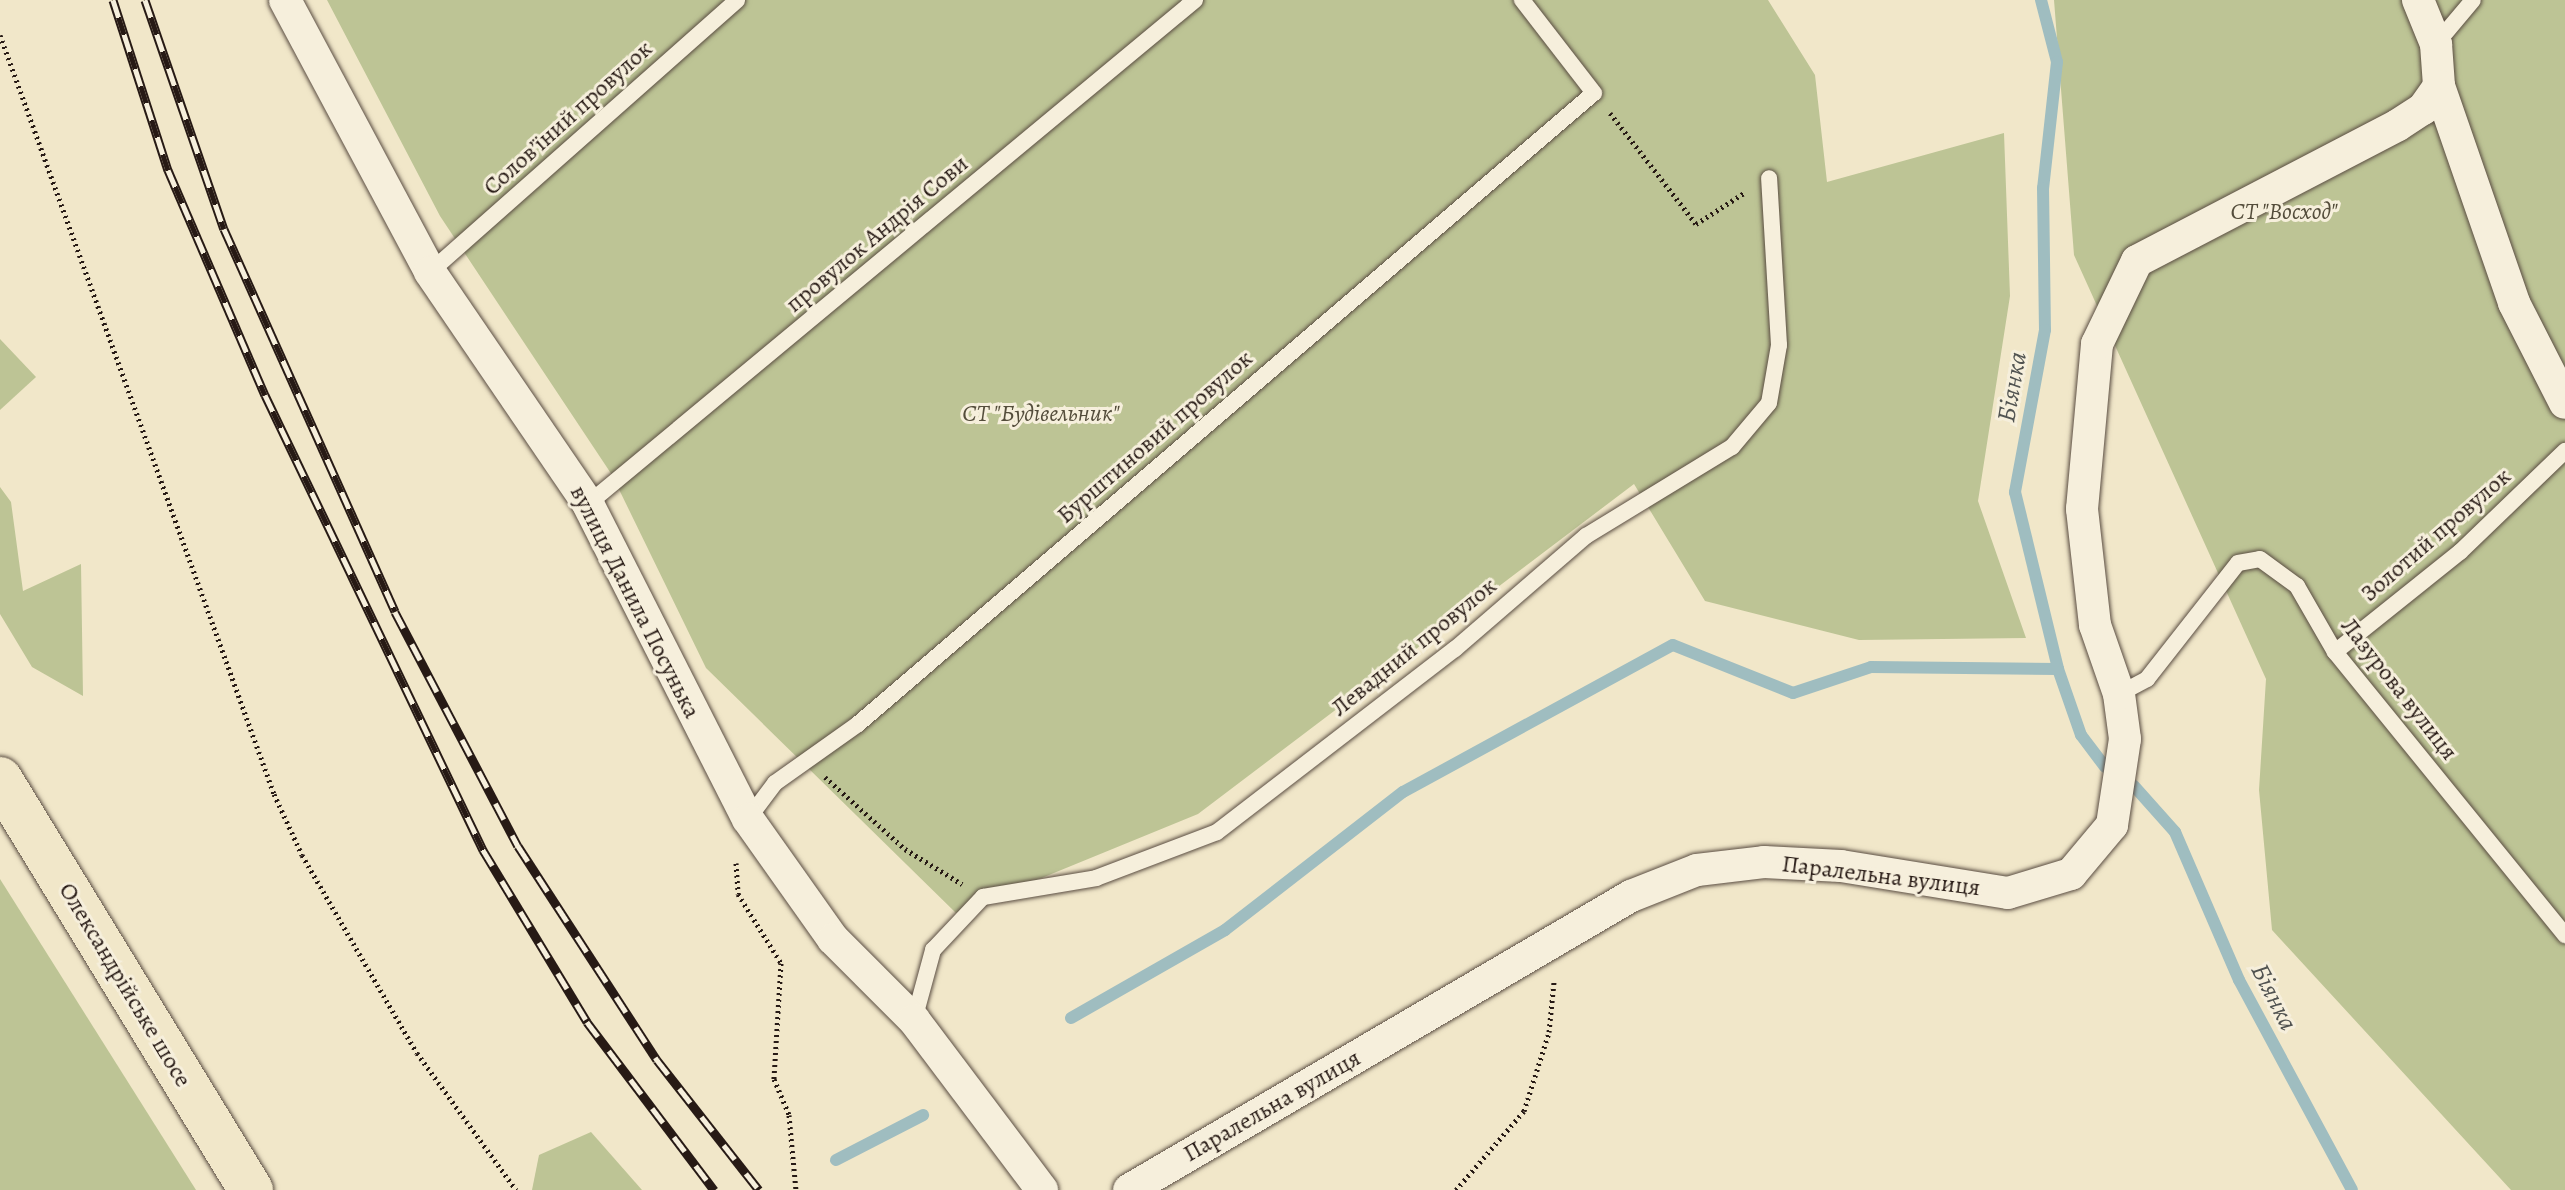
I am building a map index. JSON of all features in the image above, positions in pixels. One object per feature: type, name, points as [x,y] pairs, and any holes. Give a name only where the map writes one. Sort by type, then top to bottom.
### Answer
[{"type":"main road","name":"Олександрійське шосе","points":[[0,779],[251,1190]]},
{"type":"street","name":"вулиця Данила Посунька","points":[[285,0],[430,272],[588,504],[748,819],[833,939],[914,1020],[1042,1190]]},
{"type":"street","points":[[2418,0],[2436,44],[2439,86],[2514,303],[2565,403]]},
{"type":"street","name":"Паралельна вулиця","points":[[1129,1190],[1631,896],[1697,870],[1764,862],[1841,866],[2008,893],[2071,874],[2112,825],[2125,739],[2119,694],[2095,625],[2082,509],[2097,344],[2137,261],[2398,125],[2423,109],[2439,86]]},
{"type":"lane","name":"Соловʼїний провулок","points":[[430,272],[737,0]]},
{"type":"lane","name":"провулок Андрія Сови","points":[[588,504],[1195,0]]},
{"type":"lane","points":[[1522,0],[1594,93]]},
{"type":"lane","points":[[2436,44],[2473,0]]},
{"type":"lane","name":"Бурштиновий провулок","points":[[748,819],[775,783],[858,724],[1594,93]]},
{"type":"lane","name":"Левадний провулок","points":[[983,897],[1096,878],[1217,832],[1455,649],[1586,536],[1732,447],[1769,403],[1779,345],[1769,178]]},
{"type":"lane","name":"Золотий провулок","points":[[2335,652],[2460,552],[2565,451]]},
{"type":"lane","name":"Лазурова вулиця","points":[[2119,694],[2147,679],[2238,563],[2260,559],[2297,586],[2335,652],[2565,935]]},
{"type":"lane","points":[[914,1020],[933,950],[983,897]]},
{"type":"path","points":[[0,35],[274,794],[302,855],[417,1053],[516,1190]]},
{"type":"path","points":[[1594,93],[1696,224],[1769,178]]},
{"type":"path","points":[[806,760],[905,849],[983,897]]},
{"type":"path","points":[[748,819],[735,843],[738,894],[781,963],[774,1079],[789,1115],[796,1190]]},
{"type":"path","points":[[1456,1190],[1524,1111],[1549,1032],[1566,934]]},
{"type":"green space","name":"СТ \"Будівельник\"","points":[[327,0],[1768,0],[1815,75],[1827,182],[2004,133],[2010,296],[1978,501],[2026,638],[1859,640],[1705,601],[1634,484],[1198,814],[956,913],[706,668],[612,475],[440,216]]},
{"type":"green space","name":"СТ \"Восход\"","points":[[2054,0],[2565,0],[2565,1190],[2511,1190],[2272,930],[2259,790],[2266,679],[2074,255]]},
{"type":"green space","points":[[0,339],[36,377],[0,410]]},
{"type":"green space","points":[[0,487],[11,502],[23,591],[81,564],[83,696],[32,667],[0,614]]},
{"type":"green space","points":[[0,879],[196,1190],[0,1190]]},
{"type":"green space","points":[[591,1132],[642,1190],[532,1190],[539,1155]]},
{"type":"waterway","name":"Біянка","points":[[2041,0],[2057,62],[2043,188],[2045,330],[2015,492],[2058,669],[2081,735],[2105,767]]},
{"type":"waterway","points":[[1071,1018],[1225,930],[1403,792],[1673,645],[1793,693],[1871,667],[2058,669]]},
{"type":"waterway","name":"Біянка","points":[[2134,786],[2175,832],[2239,980],[2352,1190]]},
{"type":"waterway","points":[[836,1160],[923,1115]]},
{"type":"railway","points":[[113,0],[168,170],[265,395],[483,850],[587,1022],[714,1190]]},
{"type":"railway","points":[[145,0],[224,229],[395,612],[518,846],[657,1060],[759,1190]]}]
